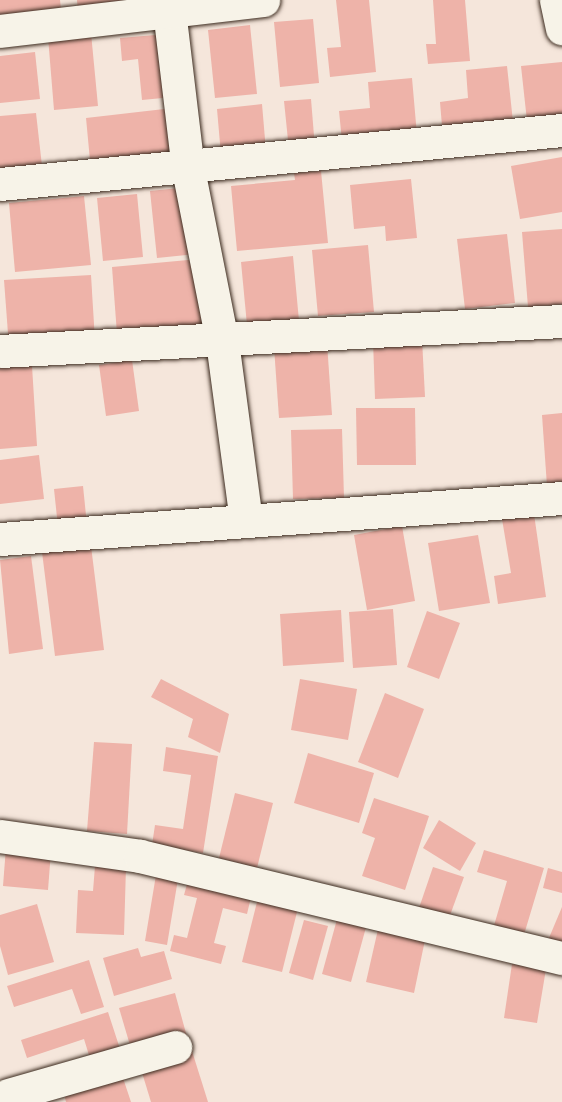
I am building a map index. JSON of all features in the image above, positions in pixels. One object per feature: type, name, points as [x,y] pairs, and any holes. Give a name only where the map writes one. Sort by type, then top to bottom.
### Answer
[{"type":"street","points":[[0,31],[263,0]]},
{"type":"street","points":[[556,0],[562,28]]},
{"type":"street","points":[[169,10],[188,168],[222,340],[246,520]]},
{"type":"street","points":[[0,184],[188,168],[562,130]]},
{"type":"street","points":[[0,351],[562,321]]},
{"type":"street","points":[[0,539],[562,498]]},
{"type":"street","points":[[0,836],[140,856],[562,958]]},
{"type":"street","points":[[6,1092],[175,1047]]},
{"type":"building","points":[[0,0],[60,0],[62,18],[0,25]]},
{"type":"building","points":[[77,0],[135,0],[78,13]]},
{"type":"building","points":[[336,0],[369,0],[376,72],[330,77],[327,48],[341,47]]},
{"type":"building","points":[[433,0],[465,0],[470,61],[428,64],[426,44],[436,44]]},
{"type":"building","points":[[313,19],[319,83],[280,87],[274,22]]},
{"type":"building","points":[[250,25],[257,94],[215,98],[208,30]]},
{"type":"building","points":[[91,33],[98,106],[54,110],[48,37]]},
{"type":"building","points":[[167,34],[173,97],[142,100],[138,59],[122,61],[120,38]]},
{"type":"building","points":[[35,52],[40,99],[0,103],[0,56]]},
{"type":"building","points":[[562,62],[562,118],[527,121],[521,66]]},
{"type":"building","points":[[507,66],[514,131],[443,138],[440,102],[468,98],[466,70]]},
{"type":"building","points":[[412,78],[417,135],[342,141],[339,111],[370,108],[368,82]]},
{"type":"building","points":[[311,99],[315,148],[289,150],[284,101]]},
{"type":"building","points":[[262,104],[266,151],[221,155],[217,109]]},
{"type":"building","points":[[173,108],[180,162],[91,171],[86,118]]},
{"type":"building","points":[[36,113],[42,166],[0,170],[0,116]]},
{"type":"building","points":[[562,157],[562,212],[520,219],[511,166]]},
{"type":"building","points":[[321,171],[328,243],[237,251],[231,186],[295,180],[294,173]]},
{"type":"building","points":[[411,179],[417,238],[386,241],[385,226],[354,229],[350,185]]},
{"type":"building","points":[[189,187],[196,254],[157,258],[150,191]]},
{"type":"building","points":[[137,194],[143,257],[103,261],[97,198]]},
{"type":"building","points":[[84,196],[91,265],[15,272],[9,203]]},
{"type":"building","points":[[562,229],[562,304],[528,307],[522,232]]},
{"type":"building","points":[[507,234],[515,303],[465,309],[457,239]]},
{"type":"building","points":[[368,245],[374,312],[318,316],[312,250]]},
{"type":"building","points":[[293,256],[299,321],[247,325],[241,262]]},
{"type":"building","points":[[199,259],[205,327],[117,334],[112,267]]},
{"type":"building","points":[[91,275],[95,341],[9,347],[4,280]]},
{"type":"building","points":[[422,339],[425,397],[375,399],[373,340]]},
{"type":"building","points":[[327,343],[332,415],[279,418],[274,347]]},
{"type":"building","points":[[132,360],[139,411],[106,416],[99,365]]},
{"type":"building","points":[[32,366],[37,446],[0,449],[0,368]]},
{"type":"building","points":[[356,408],[415,408],[416,465],[357,465]]},
{"type":"building","points":[[562,413],[562,485],[547,486],[542,415]]},
{"type":"building","points":[[342,429],[344,498],[293,499],[291,430]]},
{"type":"building","points":[[39,455],[44,499],[0,504],[0,460]]},
{"type":"building","points":[[83,486],[87,525],[58,527],[54,489]]},
{"type":"building","points":[[534,514],[546,597],[498,604],[494,576],[511,573],[502,519]]},
{"type":"building","points":[[402,526],[415,601],[367,610],[354,535]]},
{"type":"building","points":[[478,535],[490,603],[439,611],[428,543]]},
{"type":"building","points":[[91,546],[104,650],[55,656],[42,552]]},
{"type":"building","points":[[31,556],[43,649],[9,654],[0,560]]},
{"type":"building","points":[[393,609],[397,665],[353,668],[349,612]]},
{"type":"building","points":[[341,610],[344,662],[283,666],[280,614]]},
{"type":"building","points":[[427,611],[460,623],[439,679],[407,667]]},
{"type":"building","points":[[161,679],[229,714],[220,753],[188,737],[193,719],[151,697]]},
{"type":"building","points":[[300,679],[357,689],[348,740],[291,730]]},
{"type":"building","points":[[385,693],[424,709],[398,778],[358,762]]},
{"type":"building","points":[[94,742],[132,744],[127,834],[87,831]]},
{"type":"building","points":[[166,747],[218,756],[203,853],[152,845],[155,825],[183,829],[191,775],[163,771]]},
{"type":"building","points":[[308,753],[374,773],[359,823],[294,803]]},
{"type":"building","points":[[235,793],[273,803],[257,868],[219,858]]},
{"type":"building","points":[[374,798],[429,816],[405,890],[362,876],[375,838],[362,833]]},
{"type":"building","points":[[439,820],[476,843],[460,871],[423,848]]},
{"type":"building","points":[[6,847],[51,851],[48,890],[3,886]]},
{"type":"building","points":[[484,850],[544,868],[523,938],[493,929],[507,881],[477,872]]},
{"type":"building","points":[[95,866],[126,867],[124,935],[76,933],[78,890],[93,891]]},
{"type":"building","points":[[433,867],[464,877],[449,918],[419,908]]},
{"type":"building","points":[[548,868],[562,872],[562,893],[543,888]]},
{"type":"building","points":[[157,869],[179,873],[167,945],[145,941]]},
{"type":"building","points":[[189,877],[252,893],[247,914],[223,908],[214,943],[226,946],[221,964],[170,951],[174,935],[187,938],[197,898],[184,895]]},
{"type":"building","points":[[259,894],[299,904],[282,972],[242,962]]},
{"type":"building","points":[[37,904],[54,962],[8,975],[0,946],[0,915]]},
{"type":"building","points":[[562,907],[562,953],[546,945]]},
{"type":"building","points":[[339,912],[368,920],[351,982],[322,974]]},
{"type":"building","points":[[304,920],[328,926],[313,980],[289,973]]},
{"type":"building","points":[[379,925],[426,935],[414,993],[366,982]]},
{"type":"building","points":[[138,948],[141,957],[164,951],[172,979],[114,996],[103,958]]},
{"type":"building","points":[[89,960],[104,1007],[81,1014],[72,989],[14,1007],[7,986]]},
{"type":"building","points":[[512,964],[546,969],[537,1023],[504,1018]]},
{"type":"building","points":[[175,993],[187,1037],[132,1052],[119,1008]]},
{"type":"building","points":[[108,1012],[122,1055],[92,1065],[84,1039],[27,1058],[21,1040]]},
{"type":"building","points":[[192,1051],[208,1102],[151,1102],[140,1066]]},
{"type":"building","points":[[121,1072],[131,1102],[66,1102],[63,1090]]}]
